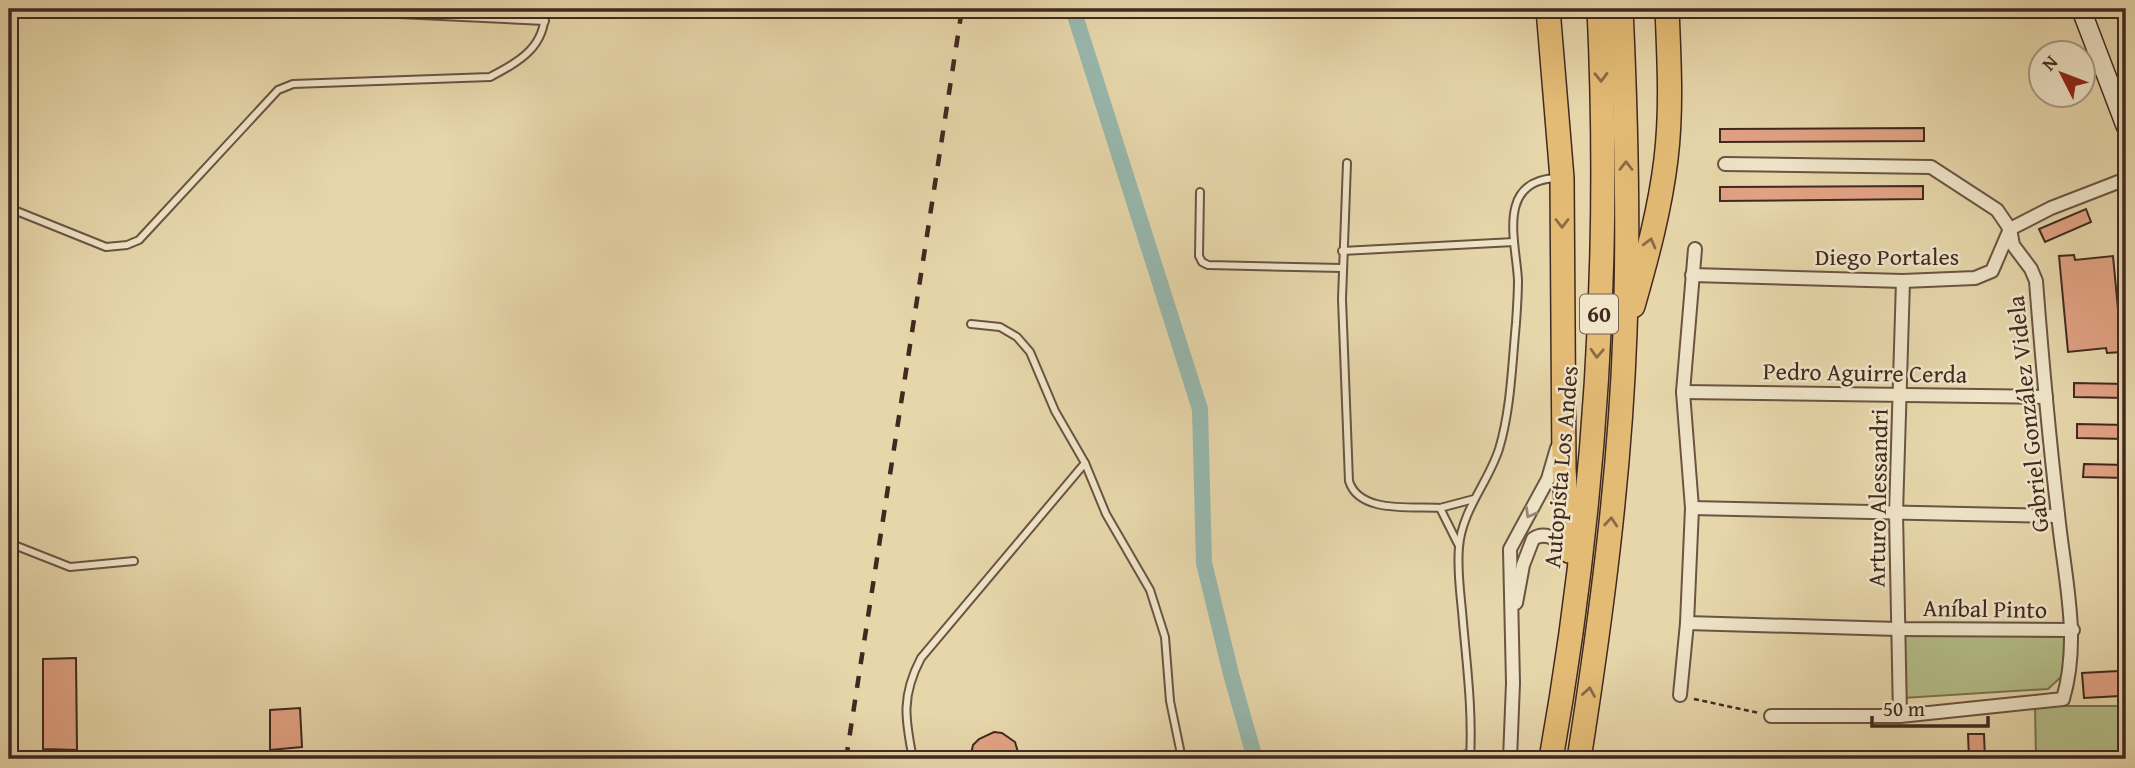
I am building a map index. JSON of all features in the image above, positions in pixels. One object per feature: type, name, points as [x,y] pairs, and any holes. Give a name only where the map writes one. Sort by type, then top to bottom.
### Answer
[{"type":"highway","points":[[1548,9],[1562,178],[1563,427],[1574,618]]},
{"type":"highway","name":"Autopista Los Andes","points":[[1551,759],[1574,618],[1596,382],[1603,240],[1599,9]]},
{"type":"highway","name":"60","points":[[1579,759],[1605,590],[1625,332],[1626,169],[1621,9]]},
{"type":"highway","points":[[1625,332],[1654,228],[1666,159],[1670,81],[1667,9]]},
{"type":"main road","points":[[2081,9],[2126,127]]},
{"type":"street","name":"Gabriel González Videla","points":[[1725,164],[1931,167],[1997,210],[2010,229],[2013,245],[2031,269],[2036,281],[2058,516],[2073,631],[2068,681],[2063,699],[1900,716]]},
{"type":"street","points":[[2010,229],[2050,208],[2126,179]]},
{"type":"street","name":"Diego Portales","points":[[1692,275],[1903,281],[1975,278],[1992,271],[2010,229]]},
{"type":"street","points":[[1681,695],[1692,508],[1683,392],[1695,248]]},
{"type":"street","name":"Arturo Alessandri","points":[[1900,716],[1896,513],[1903,281]]},
{"type":"street","name":"Pedro Aguirre Cerda","points":[[1683,392],[2046,397]]},
{"type":"street","points":[[1510,759],[1513,683],[1510,549],[1548,479],[1563,427]]},
{"type":"street","points":[[1692,508],[2058,516]]},
{"type":"street","points":[[1511,635],[1523,565],[1533,539],[1543,535],[1569,549]]},
{"type":"street","name":"Aníbal Pinto","points":[[1687,623],[2073,631]]},
{"type":"street","points":[[1771,716],[1900,716]]},
{"type":"lane","points":[[9,208],[106,247],[127,245],[139,240],[278,90],[293,84],[490,77],[516,63],[539,41],[545,21],[545,9]]},
{"type":"lane","points":[[399,14],[545,21]]},
{"type":"lane","points":[[1347,163],[1342,268],[1350,486],[1357,496],[1369,503],[1440,508],[1474,499]]},
{"type":"lane","points":[[1446,759],[1470,756],[1471,714],[1459,546],[1461,530],[1474,499],[1492,468],[1504,431],[1518,280],[1513,216],[1522,195],[1535,183],[1562,178]]},
{"type":"lane","points":[[1200,192],[1199,256],[1202,262],[1208,265],[1342,268]]},
{"type":"lane","points":[[1342,251],[1514,242]]},
{"type":"lane","points":[[971,324],[1000,327],[1025,344],[1055,411],[1085,463],[1106,514],[1157,606],[1165,637],[1170,701],[1182,759]]},
{"type":"lane","points":[[912,759],[904,716],[905,701],[908,686],[921,658],[1085,463]]},
{"type":"lane","points":[[1440,508],[1459,546]]},
{"type":"lane","points":[[9,543],[69,567],[134,561]]},
{"type":"path","points":[[1681,695],[1771,716]]},
{"type":"green space","points":[[1904,633],[2065,637],[2062,676],[2048,689],[1903,698]]},
{"type":"green space","points":[[2035,706],[2126,706],[2126,759],[2036,759]]},
{"type":"building","points":[[1924,128],[1924,141],[1720,142],[1720,129]]},
{"type":"building","points":[[1923,186],[1923,199],[1720,201],[1720,187]]},
{"type":"building","points":[[2086,209],[2091,222],[2045,242],[2039,229]]},
{"type":"building","points":[[2074,255],[2075,260],[2113,256],[2122,352],[2107,353],[2106,348],[2068,352],[2059,256]]},
{"type":"building","points":[[2074,383],[2126,384],[2126,398],[2074,397]]},
{"type":"building","points":[[2077,424],[2126,425],[2126,439],[2077,438]]},
{"type":"building","points":[[2084,464],[2126,465],[2126,478],[2083,477]]},
{"type":"building","points":[[76,658],[77,750],[43,749],[43,659]]},
{"type":"building","points":[[2118,671],[2120,696],[2084,698],[2082,673]]},
{"type":"building","points":[[300,708],[302,747],[270,750],[270,710]]},
{"type":"building","points":[[994,732],[1002,733],[1015,742],[1020,759],[970,759],[973,745]]},
{"type":"building","points":[[1968,734],[1984,734],[1985,759],[1969,759]]},
{"type":"waterway","points":[[1073,9],[1200,409],[1204,563],[1255,759]]},
{"type":"railway","points":[[846,759],[962,9]]}]
